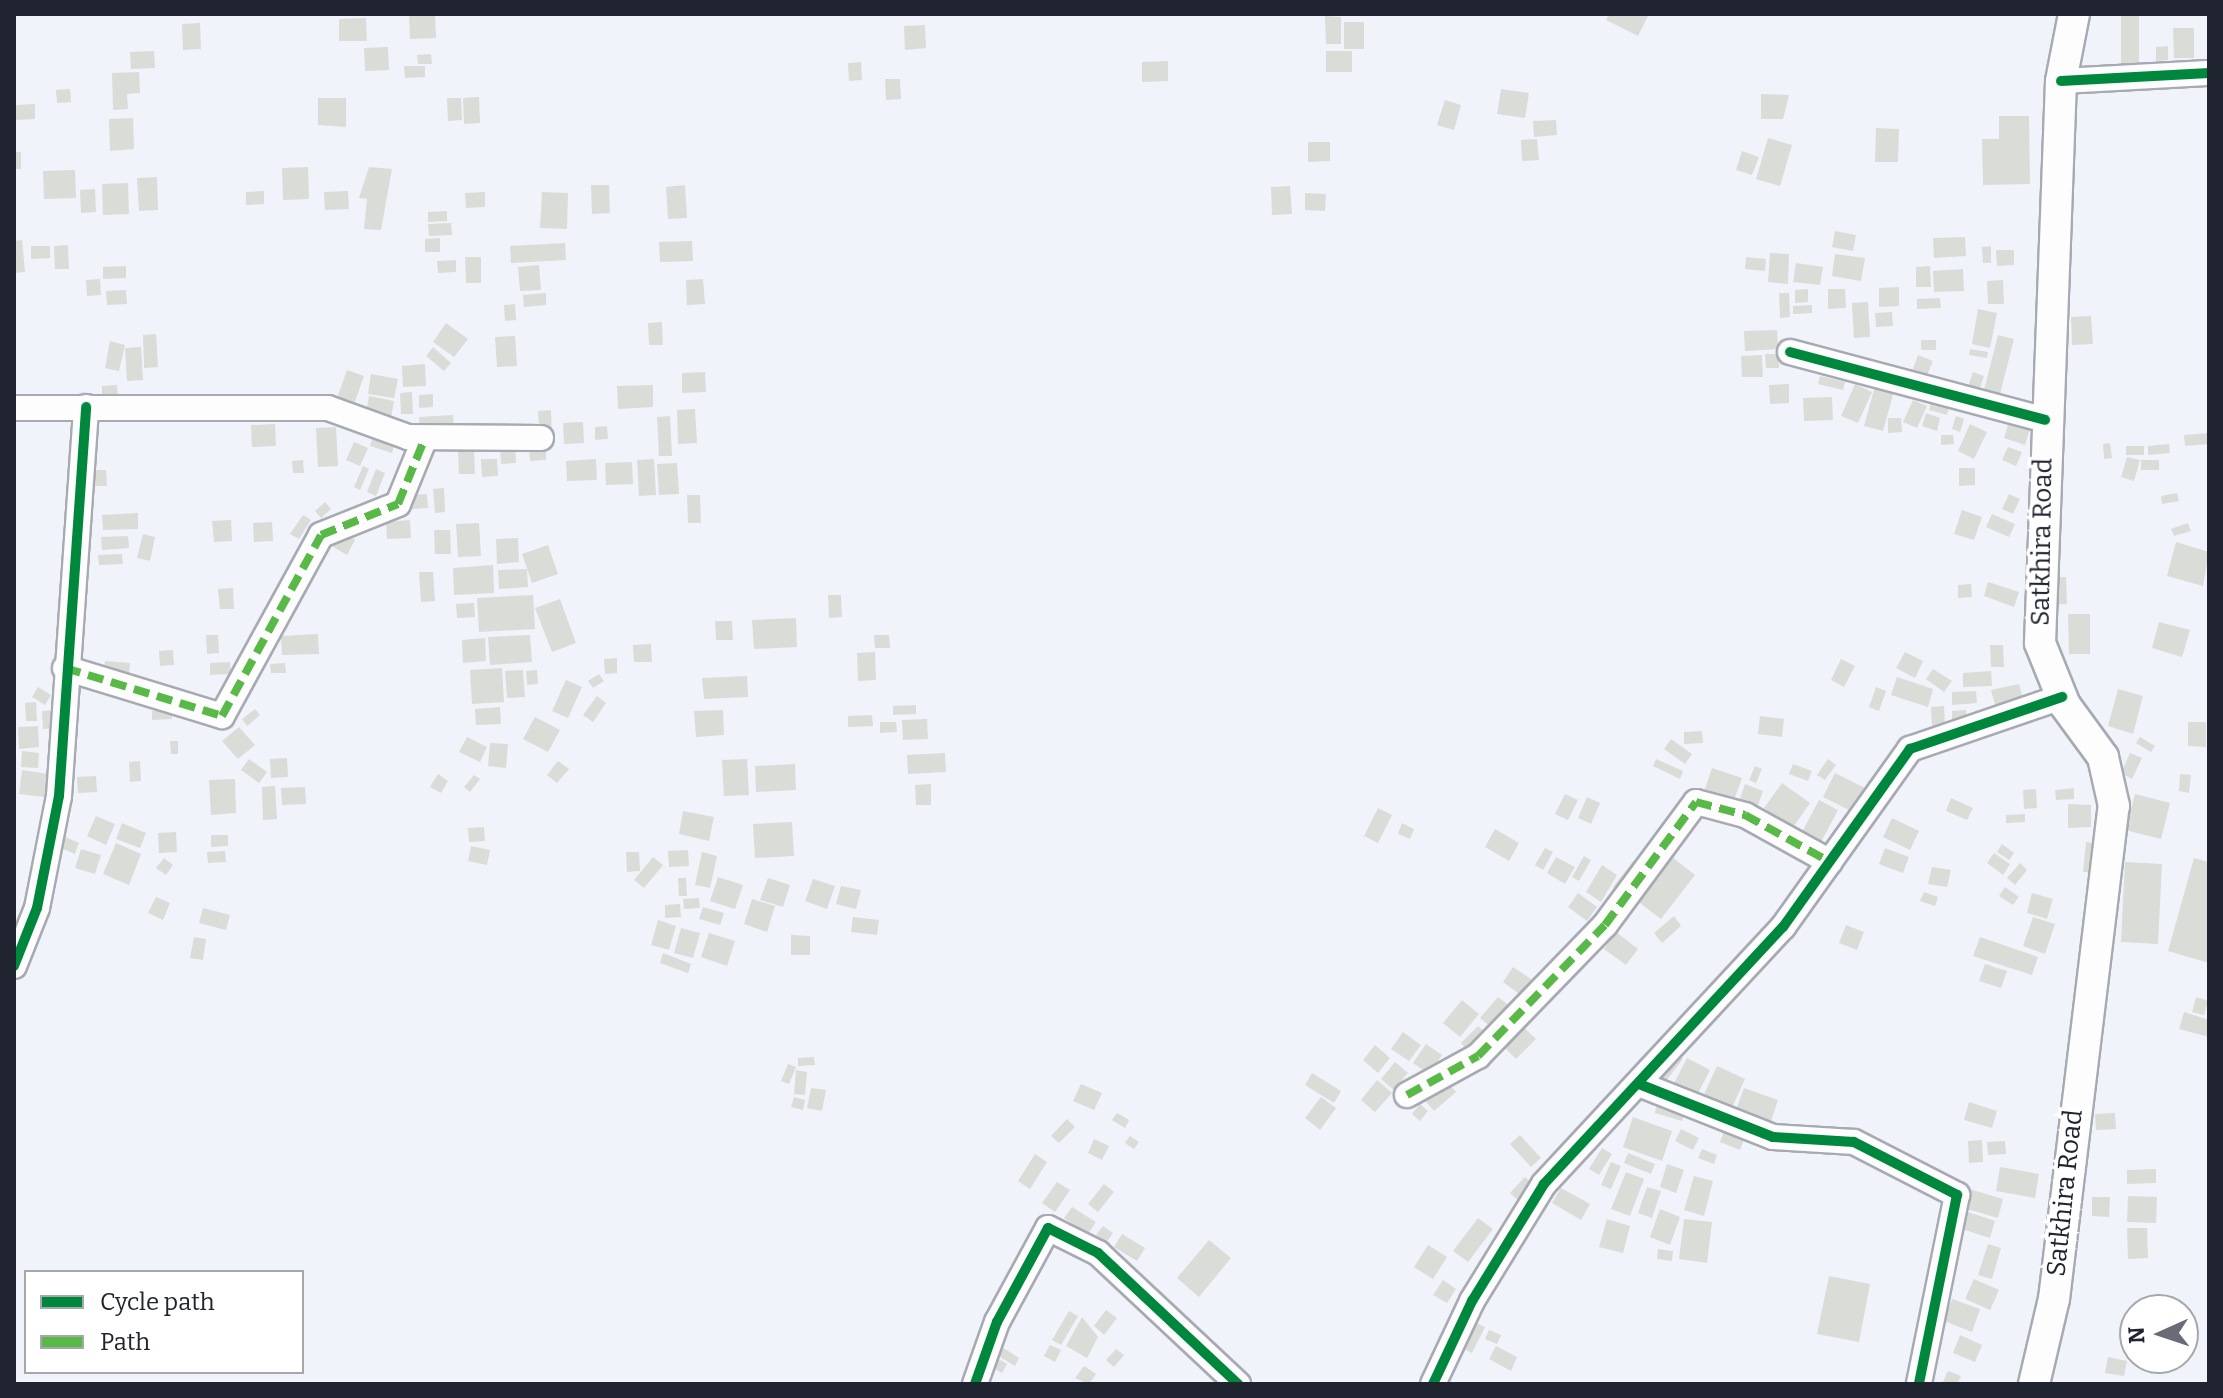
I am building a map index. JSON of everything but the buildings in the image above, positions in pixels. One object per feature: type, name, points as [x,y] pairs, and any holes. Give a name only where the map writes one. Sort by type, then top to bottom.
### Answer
[{"type":"main road","name":"Satkhira Road","points":[[2034,1384],[2054,1299],[2114,806],[2103,757],[2062,697],[2040,643],[2045,420],[2061,81],[2074,14]]},
{"type":"street","points":[[2061,81],[2209,73]]},
{"type":"street","points":[[1790,352],[2045,420]]},
{"type":"street","points":[[14,966],[37,908],[59,796],[65,668],[86,407]]},
{"type":"street","points":[[14,408],[328,408],[425,438],[541,438]]},
{"type":"street","points":[[65,668],[222,716],[321,535],[398,504],[425,438]]},
{"type":"street","points":[[1433,1384],[1472,1301],[1544,1184],[1783,927],[1910,749],[2062,697]]},
{"type":"street","points":[[1407,1095],[1478,1056],[1605,925],[1696,802],[1745,815],[1830,862]]},
{"type":"street","points":[[1639,1084],[1773,1137],[1854,1142],[1957,1195],[1919,1384]]},
{"type":"street","points":[[975,1384],[997,1322],[1048,1228],[1098,1253],[1238,1384]]},
{"type":"marked path","points":[[65,668],[222,716],[321,535],[398,504],[425,438]]},
{"type":"marked path","points":[[1407,1095],[1478,1056],[1605,925],[1696,802],[1745,815],[1830,862]]},
{"type":"cycle path","points":[[2061,81],[2209,73]]},
{"type":"cycle path","points":[[1790,352],[2045,420]]},
{"type":"cycle path","points":[[14,966],[37,908],[59,796],[86,407]]},
{"type":"cycle path","points":[[1433,1384],[1472,1301],[1544,1184],[1783,927],[1910,749],[2062,697]]},
{"type":"cycle path","points":[[1639,1084],[1773,1137],[1854,1142],[1957,1195],[1919,1384]]},
{"type":"cycle path","points":[[975,1384],[997,1322],[1048,1228],[1098,1253],[1238,1384]]}]
